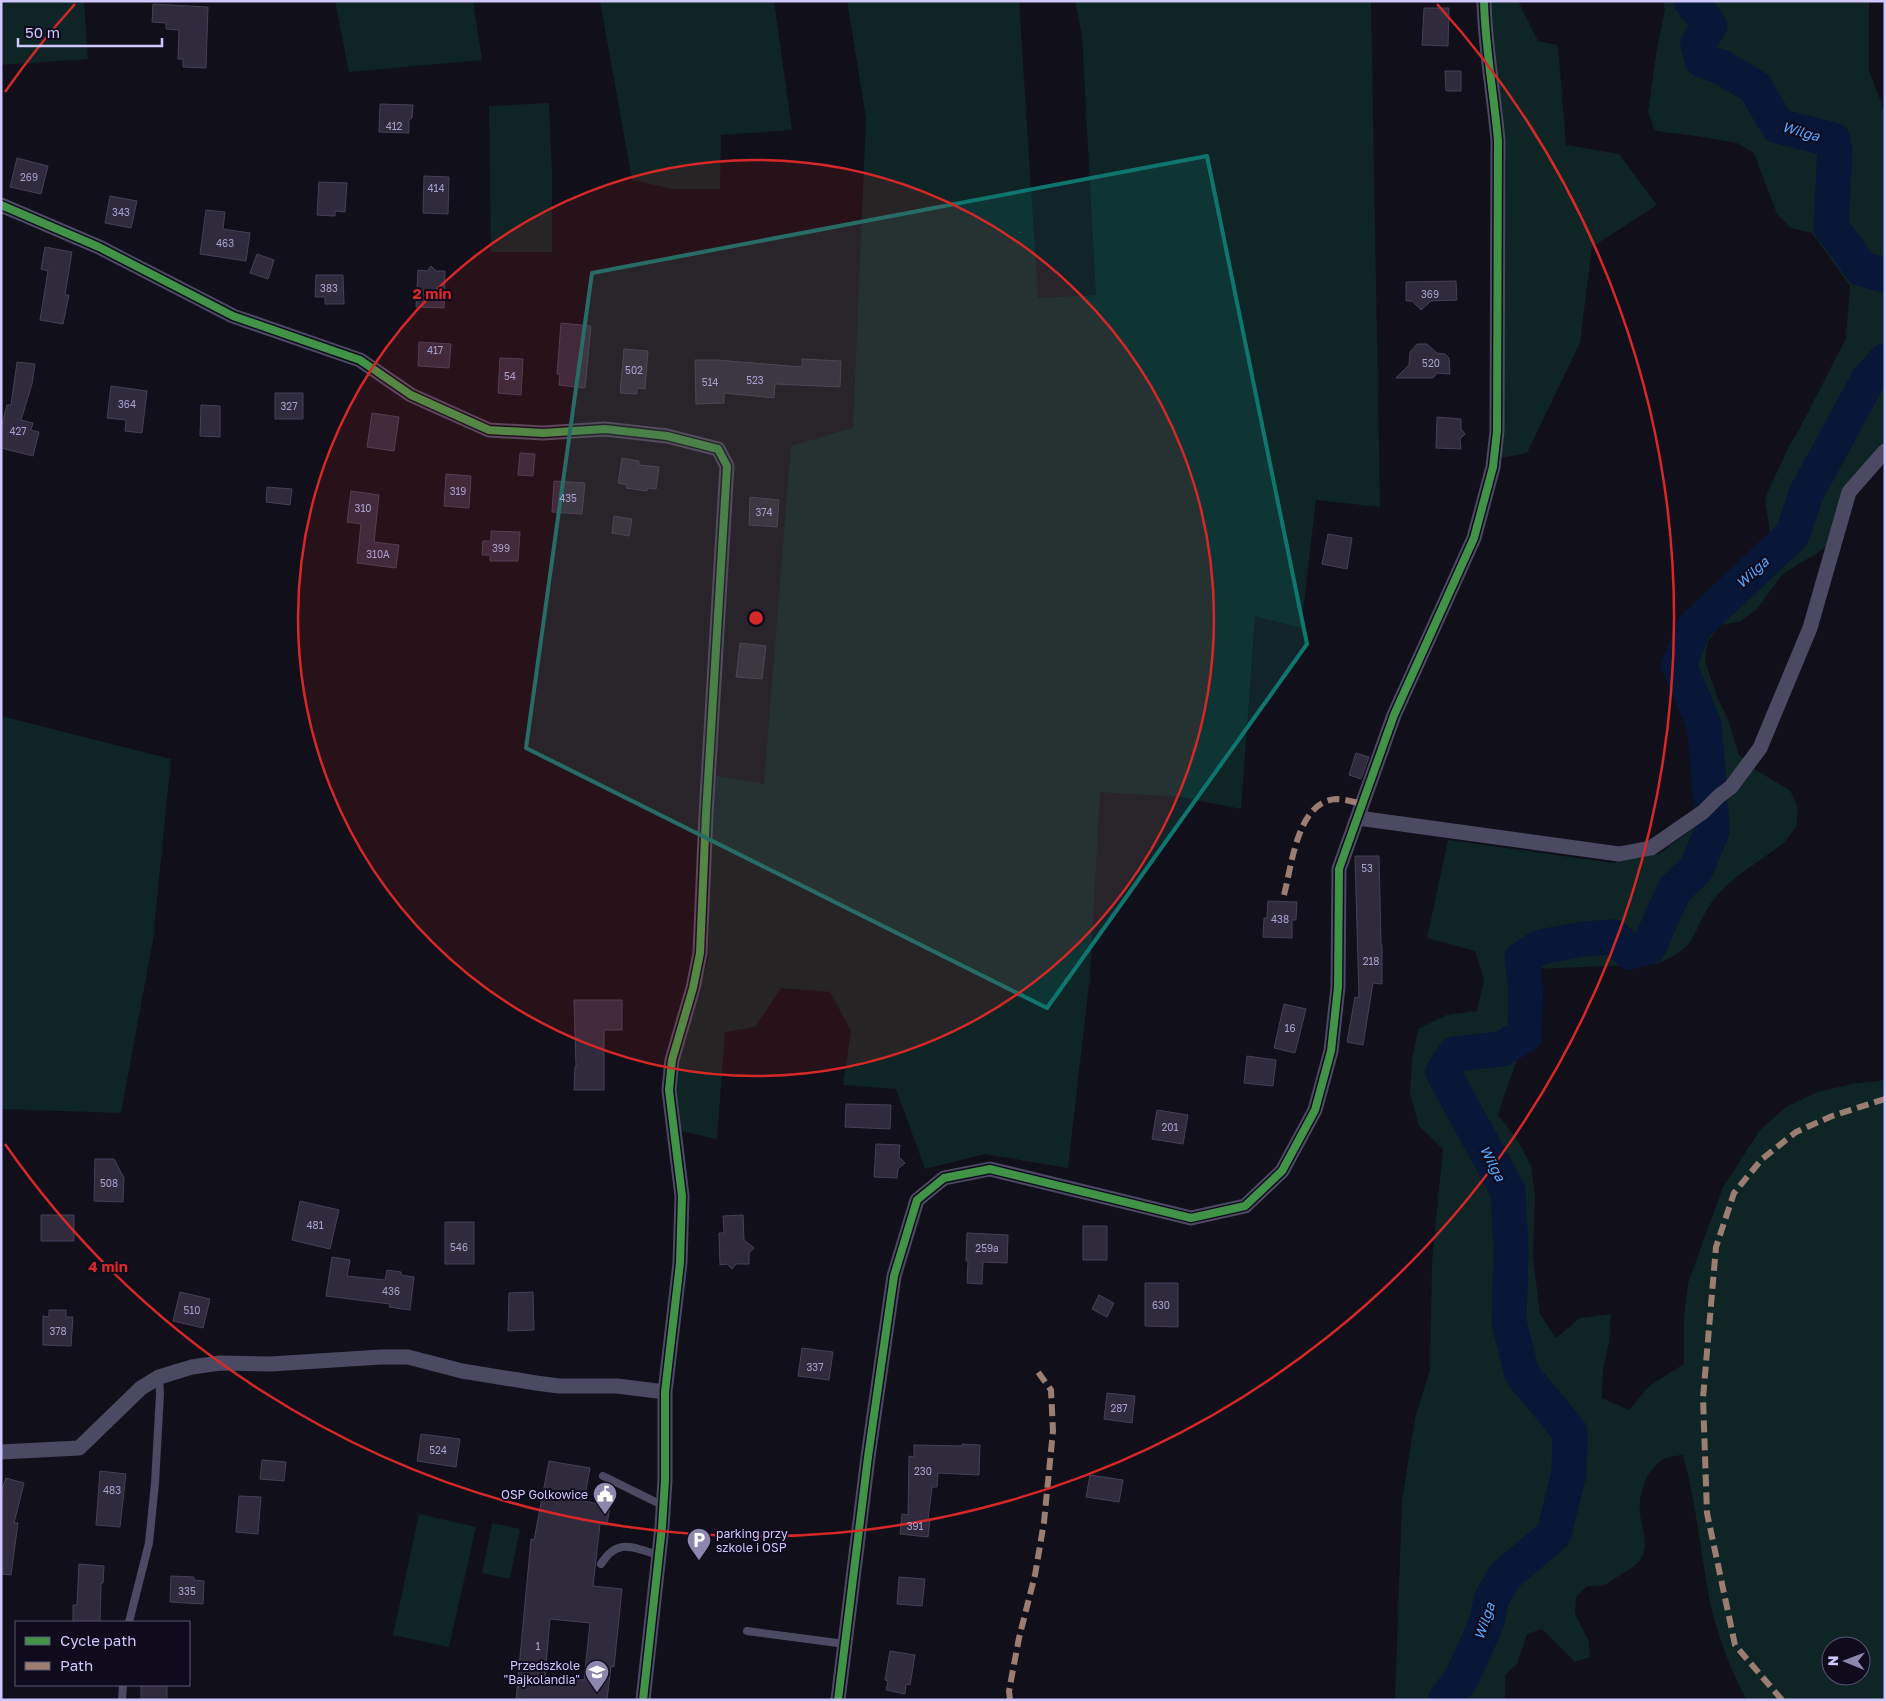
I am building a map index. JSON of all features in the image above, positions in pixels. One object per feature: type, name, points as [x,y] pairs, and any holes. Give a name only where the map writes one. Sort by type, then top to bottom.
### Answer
[{"type":"street","points":[[838,1700],[894,1276],[917,1200],[944,1178],[990,1169],[1191,1218],[1245,1206],[1282,1171],[1315,1110],[1331,1052],[1338,988],[1339,869],[1394,715],[1474,538],[1493,467],[1497,431],[1498,141],[1495,100],[1485,38],[1484,1]]},
{"type":"street","points":[[1,205],[99,247],[233,316],[360,360],[411,395],[489,430],[543,433],[605,429],[667,436],[718,449],[727,466],[707,796],[700,953],[693,988],[672,1060],[669,1090],[682,1196],[680,1263],[665,1392],[664,1506],[643,1700]]},
{"type":"street","points":[[1358,818],[1619,854],[1651,848],[1703,812],[1731,787],[1760,748],[1810,628],[1849,492],[1885,451]]},
{"type":"street","points":[[1,1452],[78,1448],[141,1388],[159,1377],[192,1367],[220,1363],[271,1364],[381,1357],[408,1358],[462,1371],[536,1383],[559,1386],[617,1386],[665,1392]]},
{"type":"lane","points":[[129,1621],[149,1543],[155,1483],[160,1394],[159,1377]]},
{"type":"lane","points":[[603,1476],[664,1506]]},
{"type":"lane","points":[[601,1564],[609,1552],[619,1547],[633,1548],[659,1555]]},
{"type":"lane","points":[[748,1631],[845,1644]]},
{"type":"lane","points":[[122,1700],[123,1686]]},
{"type":"highlighted area","points":[[1207,156],[1307,644],[1047,1008],[526,748],[592,273]]},
{"type":"green space","points":[[1,1],[84,1],[88,59],[1,65]]},
{"type":"green space","points":[[335,1],[473,1],[482,60],[349,72]]},
{"type":"green space","points":[[600,1],[774,1],[792,130],[721,135],[720,189],[672,189],[632,180]]},
{"type":"green space","points":[[847,1],[1019,1],[1038,298],[1096,295],[1082,36],[1075,1],[1371,1],[1380,507],[1316,500],[1301,628],[1255,616],[1241,809],[1181,797],[1100,792],[1090,976],[1068,1168],[985,1154],[925,1169],[896,1089],[843,1085],[851,1031],[830,992],[781,988],[755,1027],[725,1032],[717,1139],[679,1131],[672,1090],[682,1046],[708,959],[712,775],[764,784],[791,446],[853,428],[866,118]]},
{"type":"green space","points":[[1491,1],[1518,1],[1538,41],[1558,45],[1566,145],[1619,154],[1657,205],[1592,247],[1580,343],[1527,453],[1501,458],[1506,162],[1492,31]]},
{"type":"green space","points":[[1663,1],[1869,1],[1869,71],[1885,117],[1885,451],[1867,472],[1830,543],[1815,555],[1781,576],[1757,609],[1741,621],[1721,625],[1708,641],[1705,661],[1718,699],[1727,717],[1739,755],[1754,769],[1790,790],[1798,808],[1796,827],[1784,843],[1735,878],[1720,892],[1708,907],[1690,943],[1674,956],[1656,964],[1534,969],[1527,1026],[1498,1115],[1517,1139],[1531,1166],[1535,1196],[1533,1256],[1540,1314],[1556,1338],[1580,1318],[1611,1314],[1609,1342],[1603,1370],[1602,1398],[1629,1410],[1649,1386],[1684,1364],[1684,1317],[1688,1283],[1723,1187],[1760,1130],[1786,1107],[1817,1092],[1851,1084],[1885,1080],[1885,1700],[1747,1700],[1728,1661],[1712,1610],[1683,1455],[1668,1457],[1661,1461],[1655,1466],[1646,1480],[1640,1504],[1645,1545],[1641,1560],[1606,1584],[1587,1586],[1576,1597],[1575,1613],[1589,1642],[1590,1657],[1575,1662],[1542,1629],[1527,1634],[1517,1664],[1505,1675],[1505,1700],[1395,1700],[1402,1501],[1415,1418],[1430,1370],[1432,1262],[1443,1149],[1419,1126],[1410,1094],[1412,1060],[1418,1029],[1447,1015],[1477,1011],[1484,980],[1475,951],[1427,938],[1448,840],[1613,863],[1635,857],[1659,854],[1721,807],[1702,789],[1700,762],[1694,729],[1664,660],[1671,638],[1687,618],[1708,605],[1754,562],[1770,533],[1765,498],[1788,448],[1846,338],[1850,286],[1812,233],[1791,228],[1777,214],[1754,153],[1737,143],[1655,131],[1648,112],[1657,48],[1665,10]]},
{"type":"green space","points":[[549,103],[552,173],[552,252],[491,252],[489,106]]},
{"type":"green space","points":[[1,716],[171,759],[153,940],[121,1113],[1,1109]]},
{"type":"green space","points":[[419,1514],[476,1527],[449,1647],[393,1635]]},
{"type":"green space","points":[[492,1523],[520,1529],[510,1579],[482,1573]]},
{"type":"building","points":[[153,4],[208,7],[206,68],[183,67],[183,59],[178,59],[179,30],[166,29],[166,23],[152,22]]},
{"type":"building","points":[[1424,8],[1449,8],[1448,46],[1422,45]]},
{"type":"building","points":[[1445,71],[1461,71],[1461,91],[1446,91]]},
{"type":"building","points":[[380,104],[413,105],[412,118],[409,120],[409,133],[379,132]]},
{"type":"building","points":[[17,158],[48,166],[41,194],[10,187]]},
{"type":"building","points":[[424,176],[449,177],[448,214],[423,213]]},
{"type":"building","points":[[319,182],[347,183],[345,212],[335,211],[335,216],[317,215]]},
{"type":"building","points":[[110,196],[137,201],[131,228],[105,223]]},
{"type":"building","points":[[206,210],[225,212],[223,229],[250,233],[246,261],[200,254]]},
{"type":"building","points":[[45,247],[72,252],[65,295],[69,295],[63,324],[40,320],[48,271],[41,269]]},
{"type":"building","points":[[257,254],[274,260],[268,279],[250,273]]},
{"type":"building","points":[[431,266],[436,271],[445,271],[444,308],[416,307],[418,270],[427,271]]},
{"type":"building","points":[[316,275],[343,275],[344,304],[325,304],[325,297],[315,297]]},
{"type":"building","points":[[1456,281],[1457,300],[1431,301],[1421,310],[1412,301],[1406,301],[1406,282]]},
{"type":"building","points":[[561,323],[591,326],[585,388],[559,385],[560,374],[557,374]]},
{"type":"building","points":[[419,342],[451,344],[449,368],[418,366]]},
{"type":"building","points":[[1417,344],[1427,344],[1437,353],[1445,354],[1449,358],[1450,374],[1437,373],[1433,378],[1396,378],[1409,365],[1410,352]]},
{"type":"building","points":[[624,349],[648,351],[645,389],[637,388],[637,394],[620,393]]},
{"type":"building","points":[[500,358],[523,359],[521,395],[498,393]]},
{"type":"building","points":[[802,359],[841,361],[840,387],[775,384],[774,398],[724,393],[724,403],[696,404],[695,360],[802,367]]},
{"type":"building","points":[[17,362],[35,364],[32,384],[21,420],[33,423],[31,430],[39,432],[33,456],[1,448],[1,428],[7,405],[11,405]]},
{"type":"building","points":[[111,386],[147,391],[142,433],[125,431],[126,420],[107,418]]},
{"type":"building","points":[[275,393],[303,393],[303,419],[275,419]]},
{"type":"building","points":[[201,405],[220,406],[220,437],[200,436]]},
{"type":"building","points":[[372,413],[399,417],[394,451],[367,447]]},
{"type":"building","points":[[1437,417],[1461,419],[1461,429],[1465,434],[1460,439],[1461,449],[1436,448]]},
{"type":"building","points":[[520,453],[535,454],[533,476],[518,475]]},
{"type":"building","points":[[622,458],[639,461],[639,465],[659,467],[656,489],[647,488],[647,491],[626,488],[627,485],[618,483]]},
{"type":"building","points":[[446,474],[471,476],[469,508],[444,506]]},
{"type":"building","points":[[554,481],[585,483],[582,514],[552,512]]},
{"type":"building","points":[[267,487],[292,489],[290,505],[266,502]]},
{"type":"building","points":[[351,491],[379,495],[374,542],[399,545],[396,568],[357,563],[361,524],[347,522]]},
{"type":"building","points":[[750,497],[779,500],[777,527],[749,525]]},
{"type":"building","points":[[614,516],[632,519],[629,536],[612,533]]},
{"type":"building","points":[[491,531],[520,532],[518,561],[490,561],[490,555],[482,555],[483,541],[491,541]]},
{"type":"building","points":[[1328,534],[1352,538],[1347,569],[1322,564]]},
{"type":"building","points":[[740,643],[766,646],[762,679],[736,677]]},
{"type":"building","points":[[1356,753],[1369,757],[1361,779],[1349,775]]},
{"type":"building","points":[[1355,856],[1379,856],[1382,984],[1373,983],[1363,1045],[1347,1042],[1355,997],[1359,998]]},
{"type":"building","points":[[1268,901],[1297,902],[1296,920],[1292,920],[1292,938],[1263,937],[1264,918],[1267,918]]},
{"type":"building","points":[[574,1000],[622,1000],[622,1030],[604,1030],[604,1090],[574,1090],[576,1067]]},
{"type":"building","points":[[1284,1004],[1306,1009],[1295,1053],[1274,1048]]},
{"type":"building","points":[[1247,1056],[1276,1060],[1273,1086],[1244,1083]]},
{"type":"building","points":[[846,1104],[891,1105],[890,1129],[845,1127]]},
{"type":"building","points":[[1157,1110],[1188,1115],[1183,1144],[1152,1139]]},
{"type":"building","points":[[876,1144],[900,1145],[899,1157],[905,1163],[898,1169],[897,1178],[874,1177]]},
{"type":"building","points":[[95,1159],[114,1159],[124,1178],[123,1202],[94,1201]]},
{"type":"building","points":[[300,1201],[339,1210],[330,1249],[292,1240]]},
{"type":"building","points":[[41,1215],[74,1215],[74,1241],[41,1241]]},
{"type":"building","points":[[743,1215],[744,1240],[754,1248],[749,1253],[749,1264],[736,1264],[732,1269],[727,1264],[720,1265],[719,1233],[724,1233],[723,1216]]},
{"type":"building","points":[[445,1222],[474,1222],[474,1264],[445,1264]]},
{"type":"building","points":[[1083,1226],[1107,1226],[1107,1260],[1083,1260]]},
{"type":"building","points":[[967,1233],[1008,1235],[1007,1263],[983,1262],[982,1284],[967,1283]]},
{"type":"building","points":[[332,1257],[350,1260],[347,1276],[385,1280],[387,1270],[401,1272],[401,1275],[414,1277],[410,1310],[389,1307],[390,1304],[326,1296]]},
{"type":"building","points":[[1145,1283],[1178,1283],[1178,1327],[1145,1326]]},
{"type":"building","points":[[180,1292],[210,1299],[203,1328],[173,1321]]},
{"type":"building","points":[[533,1292],[534,1330],[508,1331],[509,1293]]},
{"type":"building","points":[[1099,1295],[1114,1303],[1107,1317],[1092,1309]]},
{"type":"building","points":[[49,1310],[66,1310],[66,1317],[73,1317],[71,1346],[43,1345],[43,1316],[49,1317]]},
{"type":"building","points":[[802,1348],[833,1352],[829,1380],[798,1376]]},
{"type":"building","points":[[1107,1393],[1135,1396],[1132,1423],[1104,1419]]},
{"type":"building","points":[[421,1434],[460,1439],[456,1467],[417,1461]]},
{"type":"building","points":[[962,1444],[980,1445],[979,1475],[938,1473],[937,1487],[932,1487],[928,1537],[900,1534],[902,1514],[908,1515],[909,1456],[914,1457],[914,1445],[962,1446]]},
{"type":"building","points":[[262,1460],[286,1462],[284,1481],[260,1479]]},
{"type":"building","points":[[549,1461],[590,1468],[584,1501],[610,1506],[607,1525],[600,1524],[593,1586],[622,1589],[614,1667],[611,1666],[607,1700],[516,1700],[531,1539],[534,1540]],"holes":[[[550,1619],[590,1623],[584,1680],[545,1677]]]},
{"type":"building","points":[[100,1471],[126,1474],[120,1527],[96,1525]]},
{"type":"building","points":[[1090,1475],[1123,1480],[1119,1502],[1086,1497]]},
{"type":"building","points":[[6,1478],[24,1483],[14,1523],[18,1523],[11,1575],[1,1574],[1,1493]]},
{"type":"building","points":[[239,1496],[261,1497],[258,1534],[236,1532]]},
{"type":"building","points":[[79,1564],[104,1566],[103,1583],[101,1583],[100,1621],[73,1621],[73,1605],[77,1605]]},
{"type":"building","points":[[171,1576],[194,1577],[194,1580],[204,1581],[203,1604],[170,1602]]},
{"type":"building","points":[[899,1577],[925,1579],[922,1606],[897,1604]]},
{"type":"building","points":[[890,1651],[915,1655],[910,1685],[906,1684],[905,1694],[886,1690],[888,1681],[885,1680]]},
{"type":"building","points":[[141,1686],[167,1686],[167,1700],[141,1700]]},
{"type":"waterway","name":"Wilga","points":[[1691,1],[1710,26],[1698,43],[1702,60],[1721,67],[1755,87],[1778,126],[1833,140],[1835,149],[1831,227],[1862,269],[1885,275]]},
{"type":"waterway","name":"Wilga","points":[[1710,792],[1704,725],[1679,665],[1694,627],[1792,535],[1807,492],[1868,380],[1885,361]]},
{"type":"waterway","name":"Wilga","points":[[1445,1700],[1463,1676],[1487,1621],[1492,1597],[1506,1575],[1554,1534],[1569,1473],[1570,1432],[1522,1374],[1509,1323],[1511,1250],[1508,1191],[1443,1072],[1455,1054],[1502,1049],[1525,1035],[1526,988],[1522,959],[1540,947],[1584,939],[1614,937],[1630,952],[1649,947],[1674,890],[1696,869],[1712,831],[1711,809]]},
{"type":"marked path","points":[[1284,895],[1298,837],[1313,811],[1323,803],[1336,799],[1363,804]]},
{"type":"marked path","points":[[1782,1700],[1735,1645],[1707,1513],[1703,1398],[1716,1247],[1734,1193],[1762,1159],[1796,1132],[1832,1116],[1885,1099]]},
{"type":"marked path","points":[[1010,1700],[1009,1691],[1019,1638],[1035,1575],[1044,1522],[1053,1431],[1051,1390],[1038,1372]]},
{"type":"cycle path","points":[[838,1700],[868,1457],[894,1276],[917,1200],[944,1178],[990,1169],[1191,1218],[1245,1206],[1282,1171],[1315,1110],[1331,1051],[1338,987],[1339,869],[1394,715],[1474,538],[1493,467],[1497,431],[1498,141],[1484,1]]},
{"type":"cycle path","points":[[1,205],[99,247],[233,316],[360,360],[411,395],[489,430],[543,433],[605,429],[667,436],[718,449],[727,466],[706,814],[700,953],[693,988],[672,1060],[669,1090],[682,1196],[680,1263],[665,1392],[665,1480],[662,1527],[643,1700]]},
{"type":"place","name":"OSP Golkowice","points":[[605,1515]]},
{"type":"place","name":"parking przy szkole i OSP","points":[[699,1561]]},
{"type":"place","name":"Przedszkole \"Bajkolandia\"","points":[[597,1693]]}]
